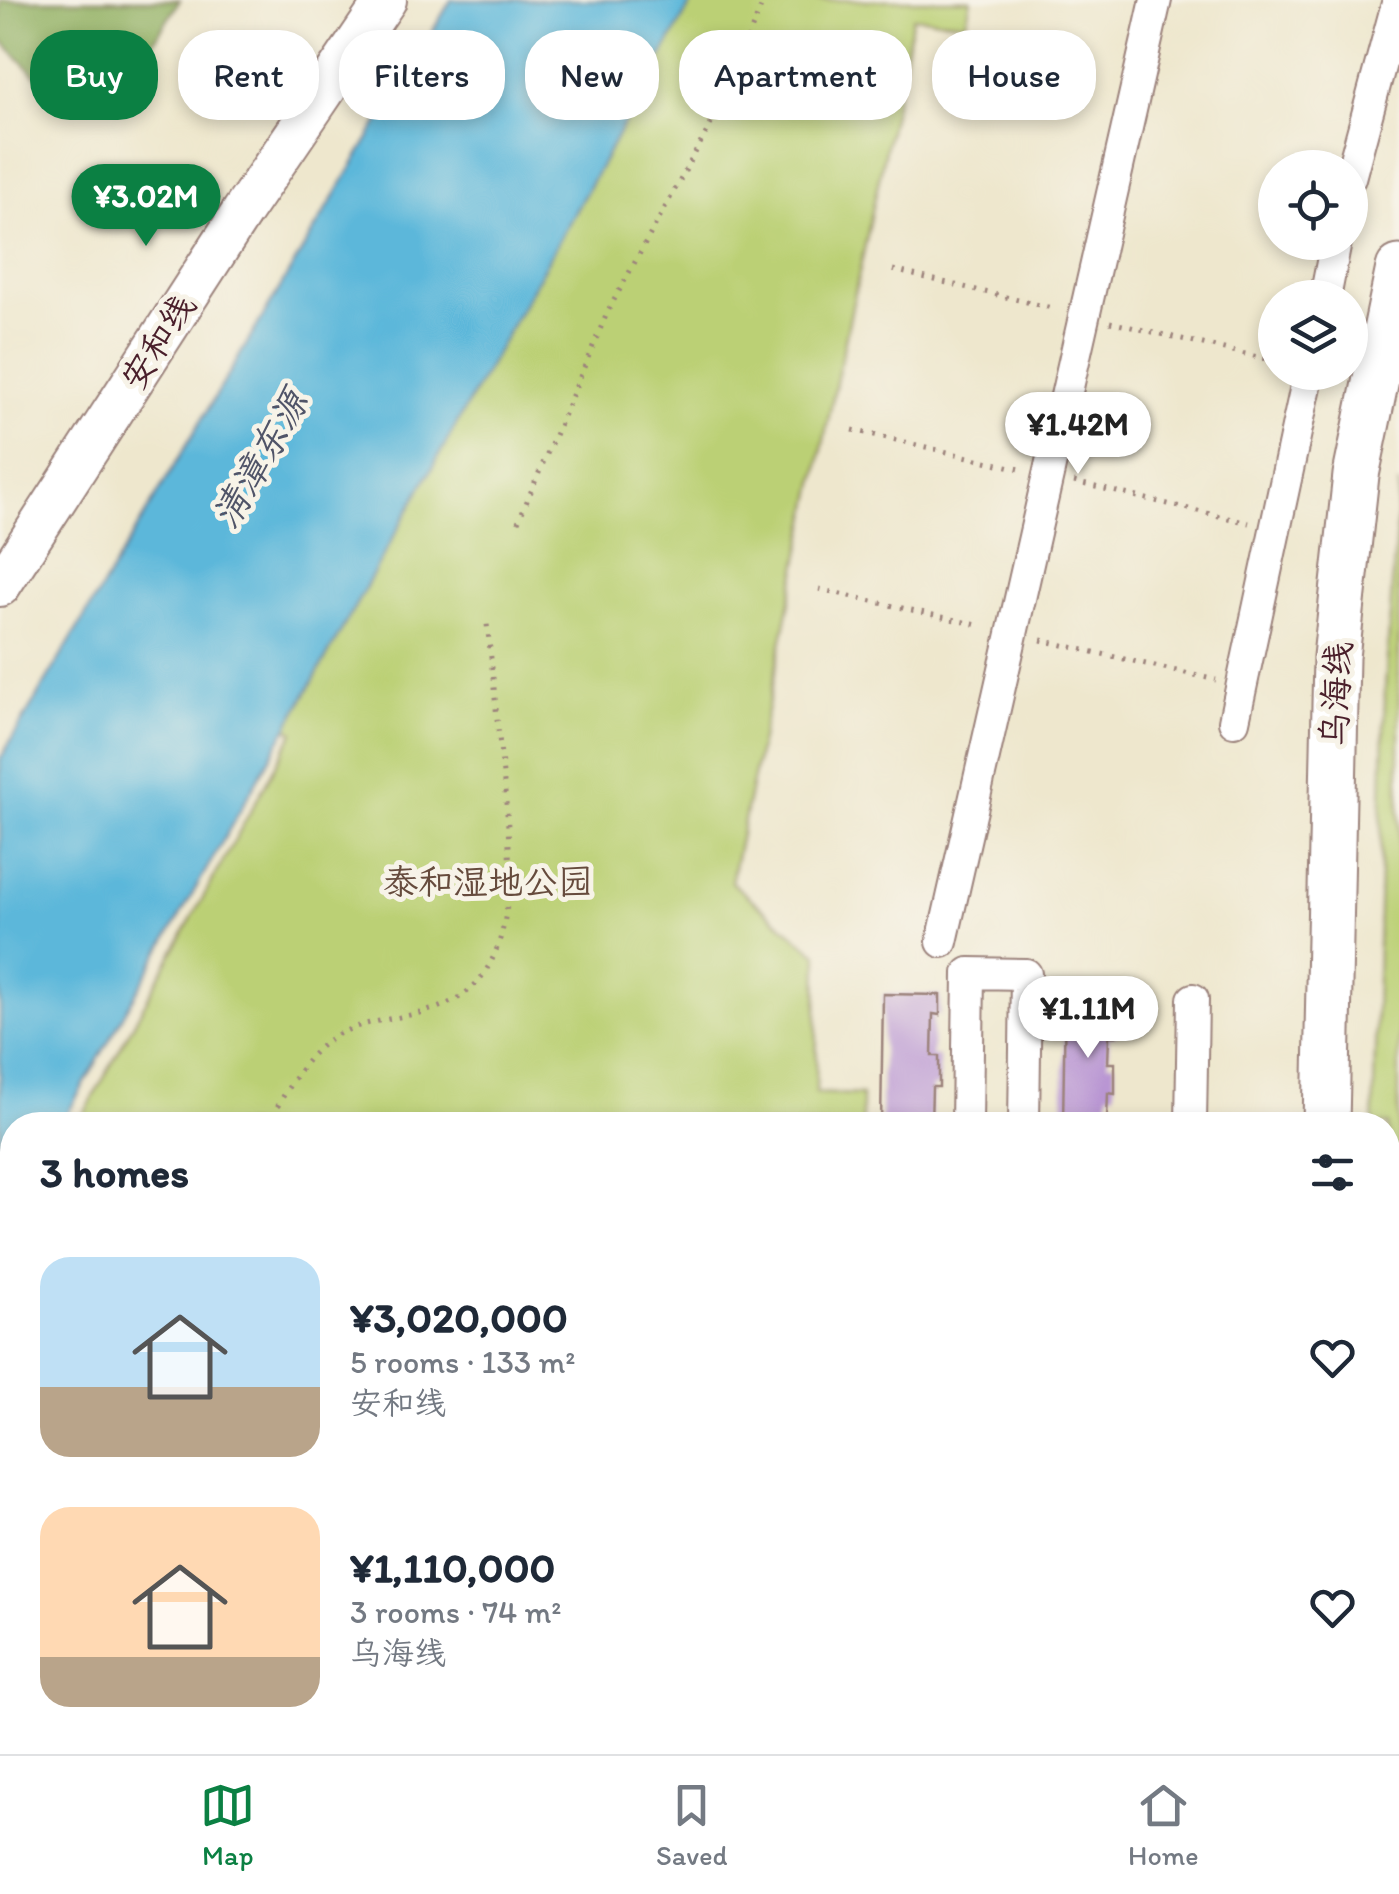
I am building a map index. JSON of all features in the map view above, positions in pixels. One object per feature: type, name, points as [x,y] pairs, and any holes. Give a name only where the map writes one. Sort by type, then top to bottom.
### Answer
[{"type":"highway","name":"乌海线","points":[[1326,1112],[1336,657],[1356,475],[1399,268]]},
{"type":"main road","name":"安和线","points":[[0,540],[221,198],[356,0]]},
{"type":"main road","name":"安和线","points":[[0,586],[242,212],[386,0]]},
{"type":"street","points":[[942,942],[1156,0]]},
{"type":"street","points":[[1358,150],[1398,0]]},
{"type":"street","points":[[1234,722],[1305,390]]},
{"type":"street","points":[[967,1112],[970,973],[1026,974],[1024,1112]]},
{"type":"street","points":[[1191,1112],[1193,1000]]},
{"type":"path","points":[[518,522],[608,311],[716,114],[764,0]]},
{"type":"path","points":[[276,1112],[297,1076],[330,1040],[344,1031],[416,1015],[454,1001],[474,986],[496,950],[507,904],[509,869],[507,814],[486,618]]},
{"type":"green space","points":[[0,0],[180,0],[158,35],[158,30],[30,30],[30,70],[0,39]]},
{"type":"green space","name":"泰和湿地公园","points":[[693,0],[971,0],[966,23],[913,17],[910,30],[679,30],[679,120],[891,120],[731,882],[818,955],[816,1093],[862,1095],[862,1112],[85,1112],[294,732],[287,728],[626,120],[659,120],[659,61]]},
{"type":"green space","points":[[1399,483],[1399,1112],[1373,1112],[1385,689]]},
{"type":"water","name":"清漳东源","points":[[451,0],[693,0],[659,61],[659,30],[525,30],[525,120],[626,120],[68,1112],[0,1112],[0,759],[380,120],[505,120],[505,30],[433,30]]},
{"type":"building","points":[[883,994],[940,995],[940,1015],[933,1014],[932,1056],[939,1056],[939,1087],[932,1087],[931,1112],[881,1112]]},
{"type":"building","points":[[1065,997],[1109,998],[1109,1005],[1116,1005],[1116,1036],[1109,1036],[1108,1063],[1115,1063],[1115,1094],[1108,1093],[1107,1112],[1063,1112]]}]
